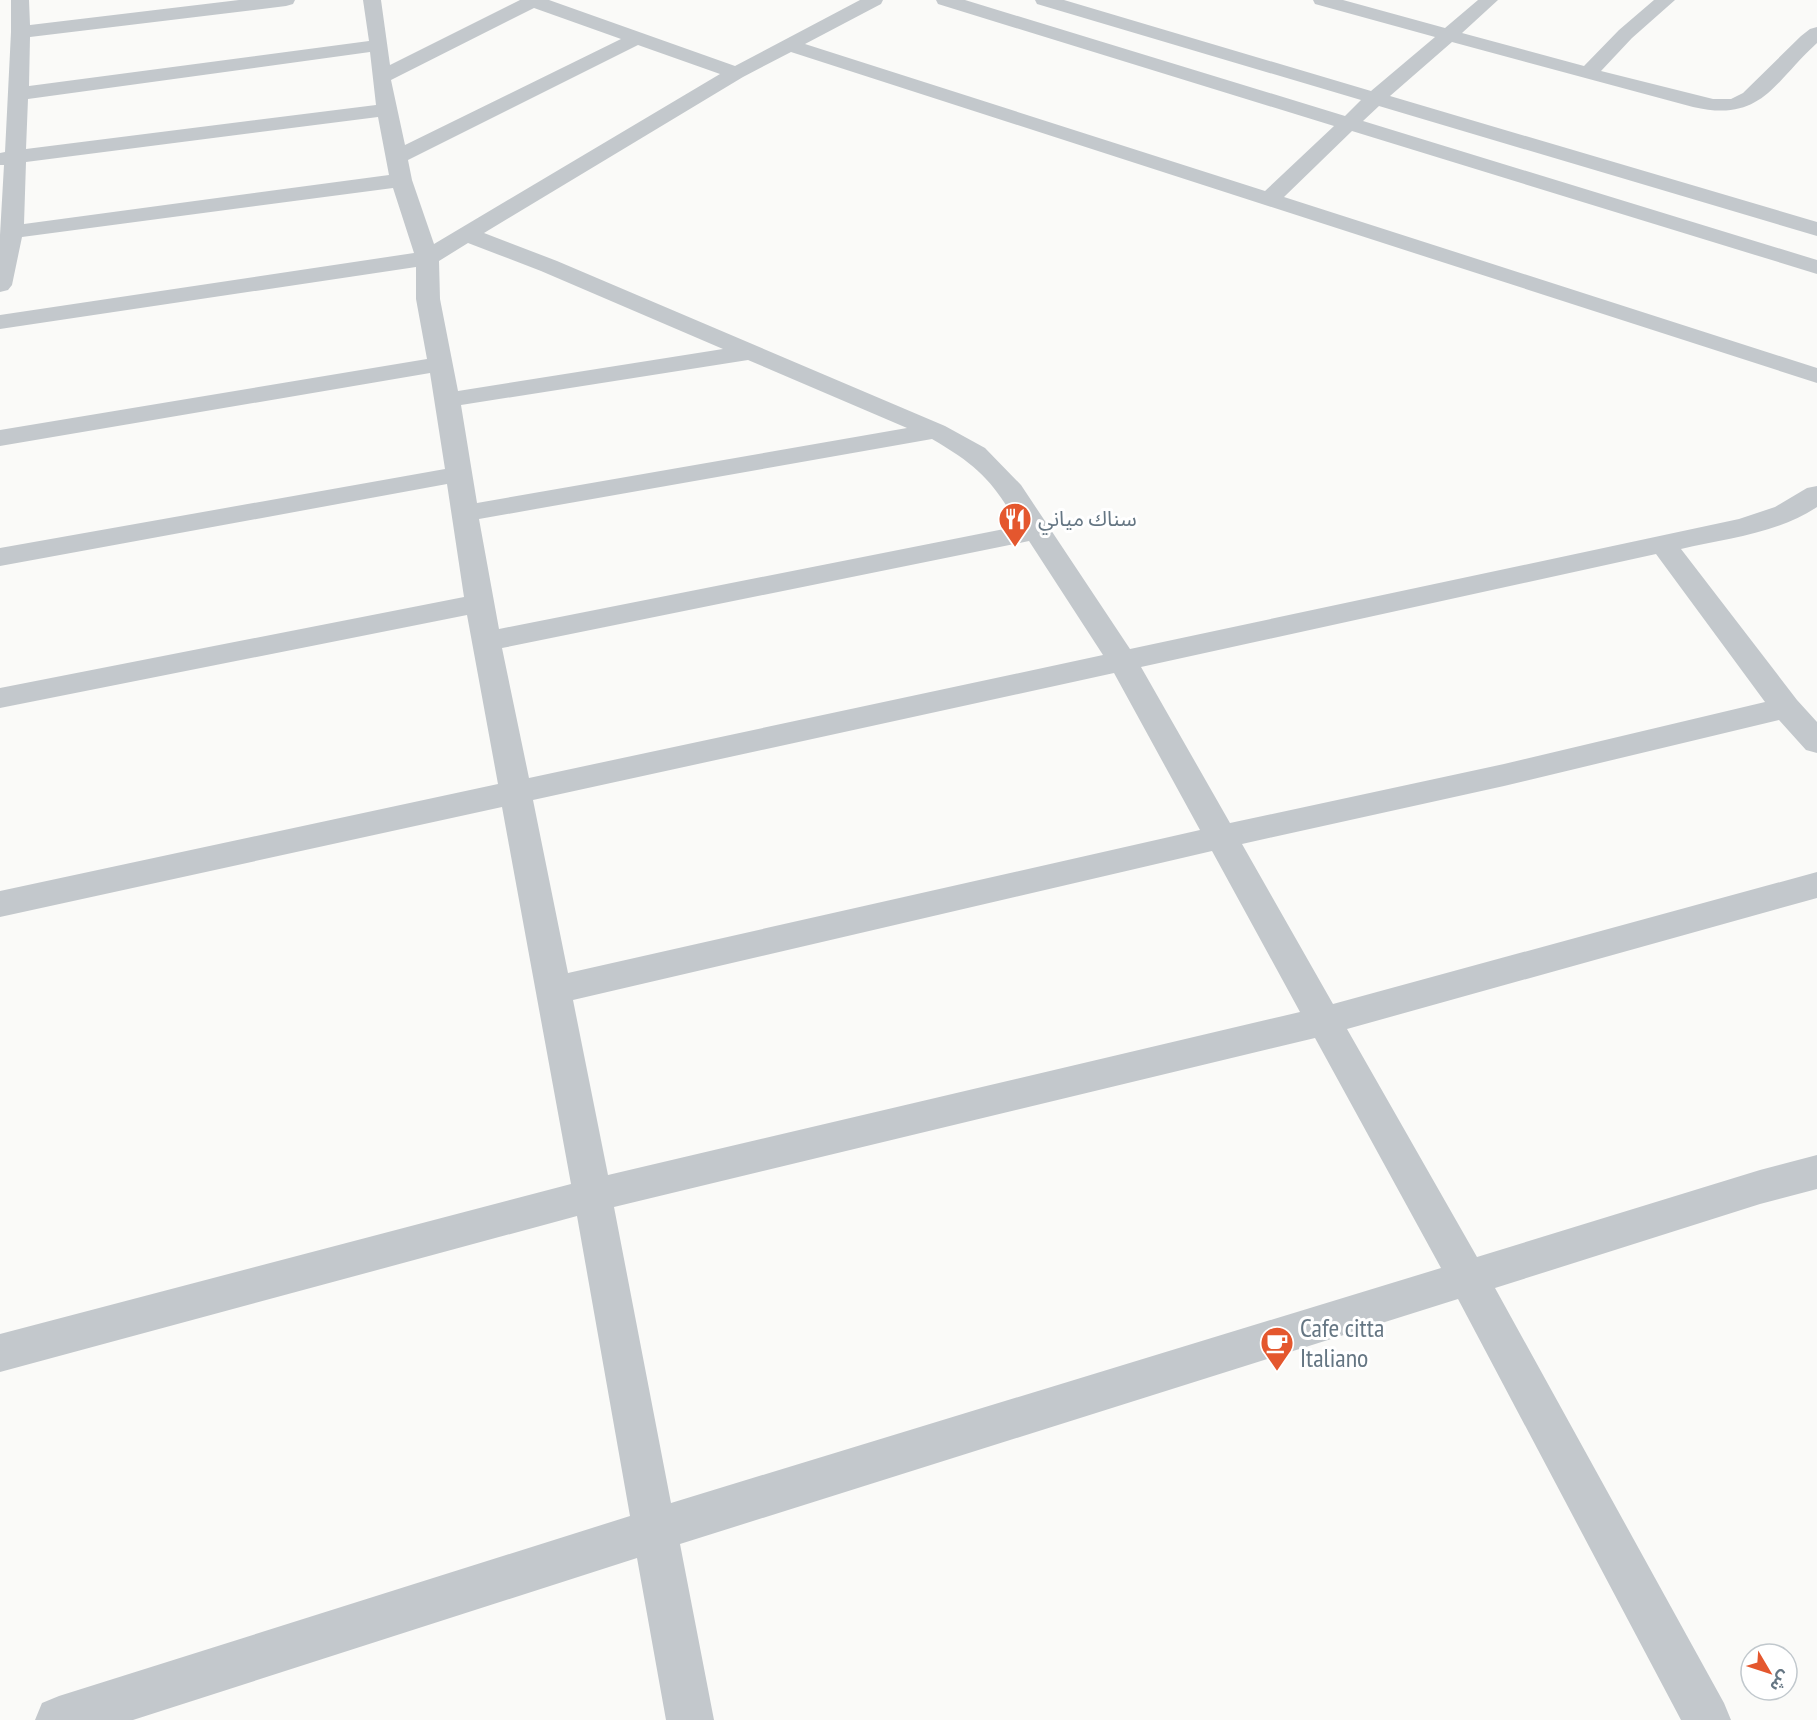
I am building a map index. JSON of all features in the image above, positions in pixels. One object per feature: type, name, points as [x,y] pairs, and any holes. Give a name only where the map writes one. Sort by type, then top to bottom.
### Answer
[{"type":"street","points":[[0,285],[12,232],[8,158],[17,94],[21,32],[20,0]]},
{"type":"street","points":[[21,32],[286,0]]},
{"type":"street","points":[[372,0],[380,45],[381,77],[386,110],[399,168],[427,258],[428,299],[447,400],[479,603],[593,1195],[690,1720]]},
{"type":"street","points":[[381,77],[532,0],[635,39],[736,73]]},
{"type":"street","points":[[0,322],[427,258],[736,73],[874,0]]},
{"type":"street","points":[[945,0],[1817,267]]},
{"type":"street","points":[[1044,0],[1817,229]]},
{"type":"street","points":[[1269,199],[1375,98],[1490,0]]},
{"type":"street","points":[[1589,72],[1625,34],[1666,0]]},
{"type":"street","points":[[1327,1],[1674,96],[1730,105],[1742,103],[1755,94],[1817,33]]},
{"type":"street","points":[[12,232],[399,168],[635,39]]},
{"type":"street","points":[[17,94],[380,45]]},
{"type":"street","points":[[789,45],[1817,376]]},
{"type":"street","points":[[8,158],[386,110]]},
{"type":"street","points":[[466,234],[549,266],[936,431],[976,454],[1012,491],[1123,662],[1468,1278],[1707,1720]]},
{"type":"street","points":[[447,400],[750,352]]},
{"type":"street","points":[[0,438],[440,364]]},
{"type":"street","points":[[465,513],[936,431]]},
{"type":"street","points":[[0,556],[459,474]]},
{"type":"street","points":[[0,904],[1663,544],[1771,518],[1805,504],[1817,494]]},
{"type":"street","points":[[487,641],[1036,531]]},
{"type":"street","points":[[1663,544],[1785,708],[1817,742]]},
{"type":"street","points":[[0,698],[479,603]]},
{"type":"street","points":[[554,990],[1221,837],[1504,775],[1785,708]]},
{"type":"street","points":[[0,1353],[593,1195],[1323,1021],[1817,885]]},
{"type":"street","points":[[59,1720],[655,1530],[1760,1187],[1817,1172]]},
{"type":"place","name":"سناك مياني","points":[[1015,548]]},
{"type":"place","name":"Cafe citta Italiano","points":[[1277,1372]]}]
